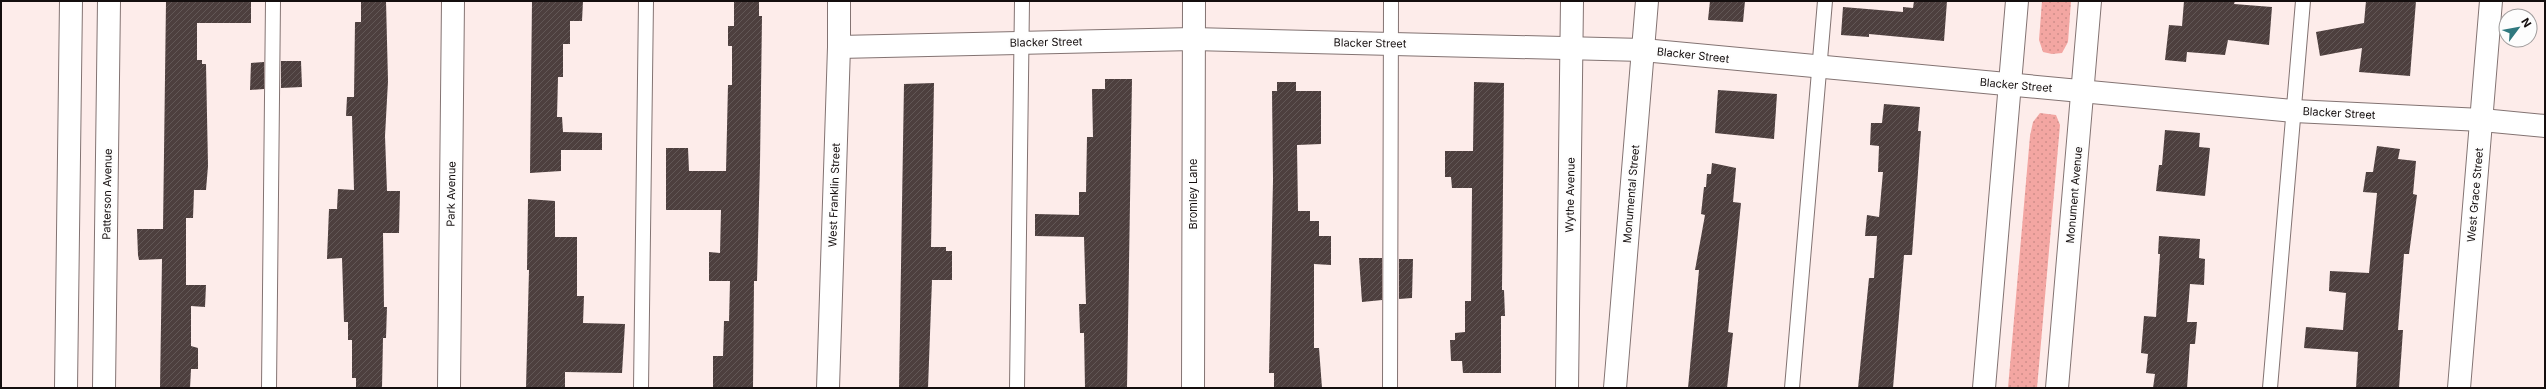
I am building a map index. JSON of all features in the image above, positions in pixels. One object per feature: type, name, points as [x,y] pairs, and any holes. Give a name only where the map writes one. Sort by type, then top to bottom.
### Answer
[{"type":"street","points":[[66,388],[70,1]]},
{"type":"street","name":"Patterson Avenue","points":[[104,388],[109,1]]},
{"type":"street","name":"Park Avenue","points":[[449,388],[453,1]]},
{"type":"street","name":"West Franklin Street","points":[[828,388],[839,47],[838,1]]},
{"type":"street","name":"Bromley Lane","points":[[1193,388],[1194,1]]},
{"type":"street","name":"Wythe Avenue","points":[[1567,388],[1572,1]]},
{"type":"street","name":"Monumental Street","points":[[1615,388],[1647,1]]},
{"type":"street","points":[[1984,388],[2017,1]]},
{"type":"street","name":"Monument Avenue","points":[[2057,388],[2090,1]]},
{"type":"street","name":"West Grace Street","points":[[2459,388],[2491,1]]},
{"type":"street","name":"Blacker Street","points":[[839,47],[1193,39],[1643,50],[1820,68],[2010,84],[2294,111],[2482,120],[2545,126]]},
{"type":"lane","points":[[269,388],[273,1]]},
{"type":"lane","points":[[641,388],[646,1]]},
{"type":"lane","points":[[1017,388],[1022,1]]},
{"type":"lane","points":[[1390,388],[1391,1]]},
{"type":"lane","points":[[1792,388],[1826,1]]},
{"type":"lane","points":[[2270,388],[2303,1]]},
{"type":"shaded area","points":[[2042,1],[2071,1],[2068,42],[2062,53],[2052,54],[2043,52],[2039,40]]},
{"type":"shaded area","points":[[2040,113],[2056,115],[2060,125],[2037,388],[2008,388],[2030,136],[2033,122]]},
{"type":"building","points":[[166,1],[251,1],[251,23],[197,23],[197,60],[202,60],[202,64],[206,64],[208,166],[206,190],[194,190],[193,218],[186,218],[186,285],[206,285],[205,307],[191,306],[191,346],[198,348],[198,369],[191,369],[190,388],[160,388],[162,259],[139,260],[138,255],[137,229],[163,229]]},
{"type":"building","points":[[361,1],[386,1],[388,81],[385,136],[387,191],[400,191],[399,233],[383,233],[384,307],[387,307],[386,338],[383,338],[382,388],[356,388],[356,378],[352,378],[352,340],[348,340],[348,322],[344,322],[342,258],[327,259],[329,209],[337,209],[338,189],[354,190],[352,116],[346,116],[347,97],[354,97],[355,22],[361,22]]},
{"type":"building","points":[[532,1],[583,1],[582,21],[570,21],[570,44],[563,44],[563,77],[558,77],[557,117],[562,117],[563,132],[602,133],[602,150],[561,150],[561,171],[530,173]]},
{"type":"building","points":[[734,1],[759,2],[759,16],[762,16],[757,281],[754,281],[753,388],[713,388],[713,356],[723,356],[724,321],[729,321],[730,281],[709,281],[709,252],[720,253],[721,210],[666,210],[666,148],[688,148],[689,171],[726,171],[728,85],[732,85],[732,46],[728,46],[728,26],[734,26]]},
{"type":"building","points":[[1710,1],[1745,1],[1743,22],[1708,20]]},
{"type":"building","points":[[1914,1],[1947,1],[1944,41],[1869,34],[1869,37],[1841,35],[1843,7],[1903,12],[1903,7],[1913,8]]},
{"type":"building","points":[[2184,1],[2235,1],[2234,4],[2272,7],[2269,45],[2228,40],[2225,55],[2187,52],[2186,62],[2165,60],[2169,25],[2182,26]]},
{"type":"building","points":[[2366,1],[2416,1],[2410,76],[2359,72],[2362,48],[2320,56],[2316,32],[2364,23]]},
{"type":"building","points":[[281,61],[301,61],[302,87],[281,88]]},
{"type":"building","points":[[264,62],[264,89],[250,90],[251,63]]},
{"type":"building","points":[[1105,79],[1132,79],[1127,388],[1085,388],[1084,333],[1080,333],[1079,304],[1086,304],[1084,237],[1035,236],[1035,214],[1079,215],[1079,192],[1086,192],[1087,137],[1093,137],[1092,89],[1105,89]]},
{"type":"building","points":[[1277,82],[1296,82],[1296,91],[1321,91],[1321,144],[1297,145],[1298,211],[1310,211],[1310,221],[1319,221],[1319,236],[1331,236],[1331,265],[1314,264],[1314,348],[1319,348],[1322,388],[1274,388],[1274,373],[1269,373],[1273,180],[1272,91],[1277,91]]},
{"type":"building","points":[[1474,82],[1504,83],[1502,290],[1504,290],[1505,316],[1501,316],[1501,373],[1463,373],[1462,361],[1451,361],[1450,340],[1455,340],[1455,333],[1465,332],[1465,301],[1471,301],[1472,188],[1452,188],[1451,177],[1445,177],[1445,151],[1473,151]]},
{"type":"building","points":[[934,83],[931,247],[946,247],[946,251],[952,251],[952,280],[932,280],[928,388],[899,388],[904,84]]},
{"type":"building","points":[[1718,90],[1777,94],[1774,139],[1715,133]]},
{"type":"building","points":[[1884,104],[1920,107],[1918,131],[1921,131],[1912,255],[1904,255],[1893,388],[1858,388],[1869,278],[1874,278],[1877,236],[1865,236],[1867,215],[1879,217],[1883,172],[1878,172],[1879,146],[1870,145],[1871,123],[1882,123]]},
{"type":"building","points":[[2165,130],[2200,133],[2199,147],[2210,148],[2205,196],[2156,191],[2159,165],[2162,165]]},
{"type":"building","points":[[2377,146],[2400,149],[2398,159],[2416,161],[2413,194],[2417,195],[2409,254],[2404,254],[2398,330],[2403,330],[2399,388],[2356,388],[2358,352],[2304,348],[2306,327],[2343,330],[2346,293],[2329,291],[2330,271],[2369,273],[2377,193],[2363,192],[2366,172],[2373,172]]},
{"type":"building","points":[[1712,163],[1736,168],[1733,202],[1741,203],[1728,332],[1733,333],[1727,388],[1688,388],[1699,270],[1695,270],[1705,215],[1701,214],[1704,187],[1706,187],[1707,174],[1711,174]]},
{"type":"building","points":[[528,199],[555,201],[555,237],[577,237],[577,296],[584,296],[583,323],[625,324],[622,373],[565,372],[565,388],[526,388],[529,270],[527,270]]},
{"type":"building","points":[[2159,236],[2200,239],[2199,258],[2205,259],[2204,285],[2190,284],[2187,322],[2197,322],[2195,344],[2190,344],[2187,388],[2153,388],[2155,374],[2146,373],[2148,354],[2141,353],[2144,316],[2156,317],[2160,254],[2158,254]]},
{"type":"building","points":[[1359,258],[1382,258],[1382,300],[1362,302]]},
{"type":"building","points":[[1399,259],[1413,259],[1412,298],[1399,299]]}]
